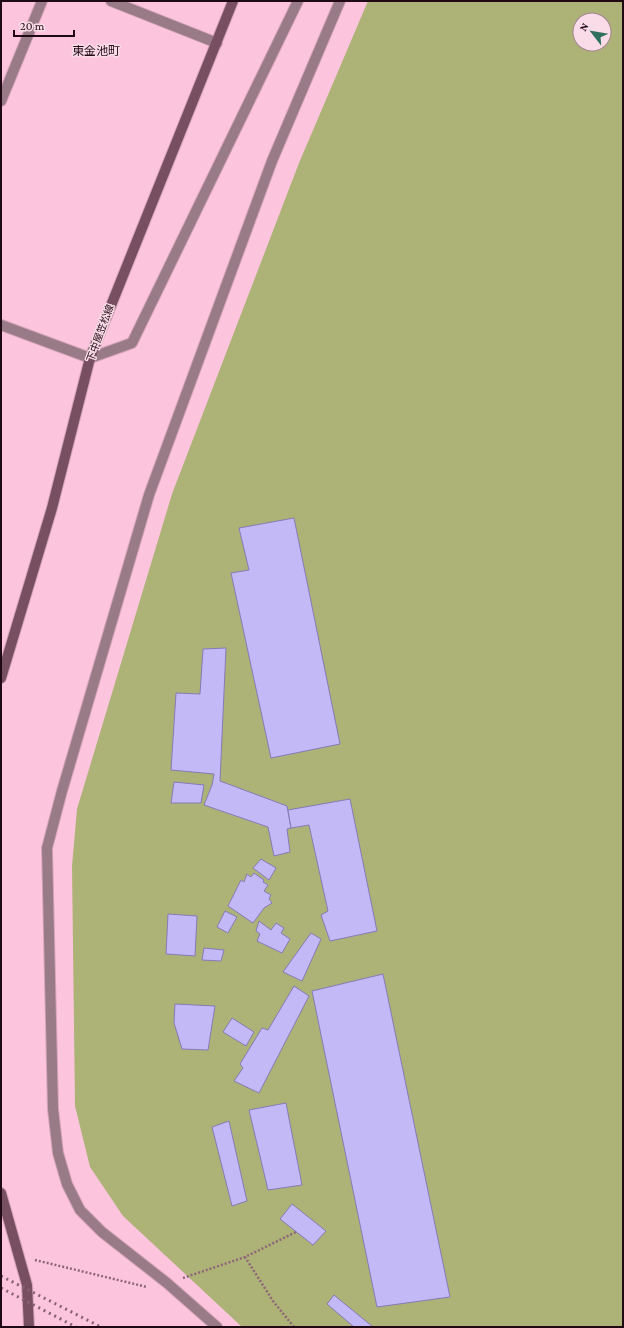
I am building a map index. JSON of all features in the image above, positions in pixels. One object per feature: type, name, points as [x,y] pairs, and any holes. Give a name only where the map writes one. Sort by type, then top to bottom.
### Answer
[{"type":"main road","name":"下中屋笠松線","points":[[1,678],[52,508],[90,358],[233,1]]},
{"type":"main road","points":[[1,1193],[26,1285],[29,1327]]},
{"type":"street","points":[[1,101],[42,1]]},
{"type":"street","points":[[111,1],[217,43]]},
{"type":"street","points":[[1,325],[90,358],[132,343],[298,1]]},
{"type":"street","points":[[217,1327],[167,1283],[102,1232],[80,1210],[67,1184],[58,1153],[53,1109],[47,848],[62,791],[149,495],[272,161],[340,1]]},
{"type":"path","points":[[17,1255],[156,1290],[167,1283],[245,1258],[296,1232]]},
{"type":"path","points":[[245,1258],[273,1301],[294,1327]]},
{"type":"green space","points":[[368,1],[623,1],[623,1327],[242,1327],[123,1216],[90,1167],[75,1106],[72,866],[77,809],[172,494],[299,163]]},
{"type":"building","points":[[294,518],[340,744],[271,758],[231,573],[249,570],[239,528]]},
{"type":"building","points":[[226,648],[220,781],[287,806],[291,828],[287,829],[290,852],[274,856],[268,827],[204,805],[212,785],[214,774],[171,770],[176,693],[200,694],[203,649]]},
{"type":"building","points":[[174,782],[204,785],[201,803],[171,803]]},
{"type":"building","points":[[350,799],[377,931],[330,941],[321,915],[328,911],[309,825],[291,828],[288,810]]},
{"type":"building","points":[[261,859],[276,868],[269,880],[253,868]]},
{"type":"building","points":[[254,873],[268,885],[264,891],[271,895],[269,899],[272,903],[264,908],[253,923],[228,906],[241,880],[244,882],[247,874],[251,877]]},
{"type":"building","points":[[225,911],[237,917],[228,933],[217,927]]},
{"type":"building","points":[[168,914],[197,916],[195,956],[166,954]]},
{"type":"building","points":[[259,921],[271,930],[276,923],[284,928],[281,933],[290,939],[282,953],[257,941],[260,934],[256,931]]},
{"type":"building","points":[[311,933],[321,939],[302,981],[283,972]]},
{"type":"building","points":[[204,948],[224,950],[221,961],[202,960]]},
{"type":"building","points":[[383,974],[450,1297],[377,1307],[312,991]]},
{"type":"building","points":[[294,986],[309,996],[259,1093],[234,1081],[243,1068],[240,1064],[262,1028],[268,1030]]},
{"type":"building","points":[[175,1004],[215,1006],[208,1050],[182,1049],[174,1023]]},
{"type":"building","points":[[232,1018],[254,1032],[246,1046],[223,1032]]},
{"type":"building","points":[[286,1103],[302,1185],[268,1190],[249,1110]]},
{"type":"building","points":[[229,1121],[247,1201],[232,1206],[212,1127]]},
{"type":"building","points":[[292,1204],[326,1231],[313,1245],[280,1219]]},
{"type":"building","points":[[334,1295],[373,1327],[354,1327],[327,1304]]},
{"type":"railway","points":[[1,1276],[101,1327]]},
{"type":"railway","points":[[1,1288],[76,1327]]},
{"type":"district","name":"東金池町","points":[[96,51]]}]
